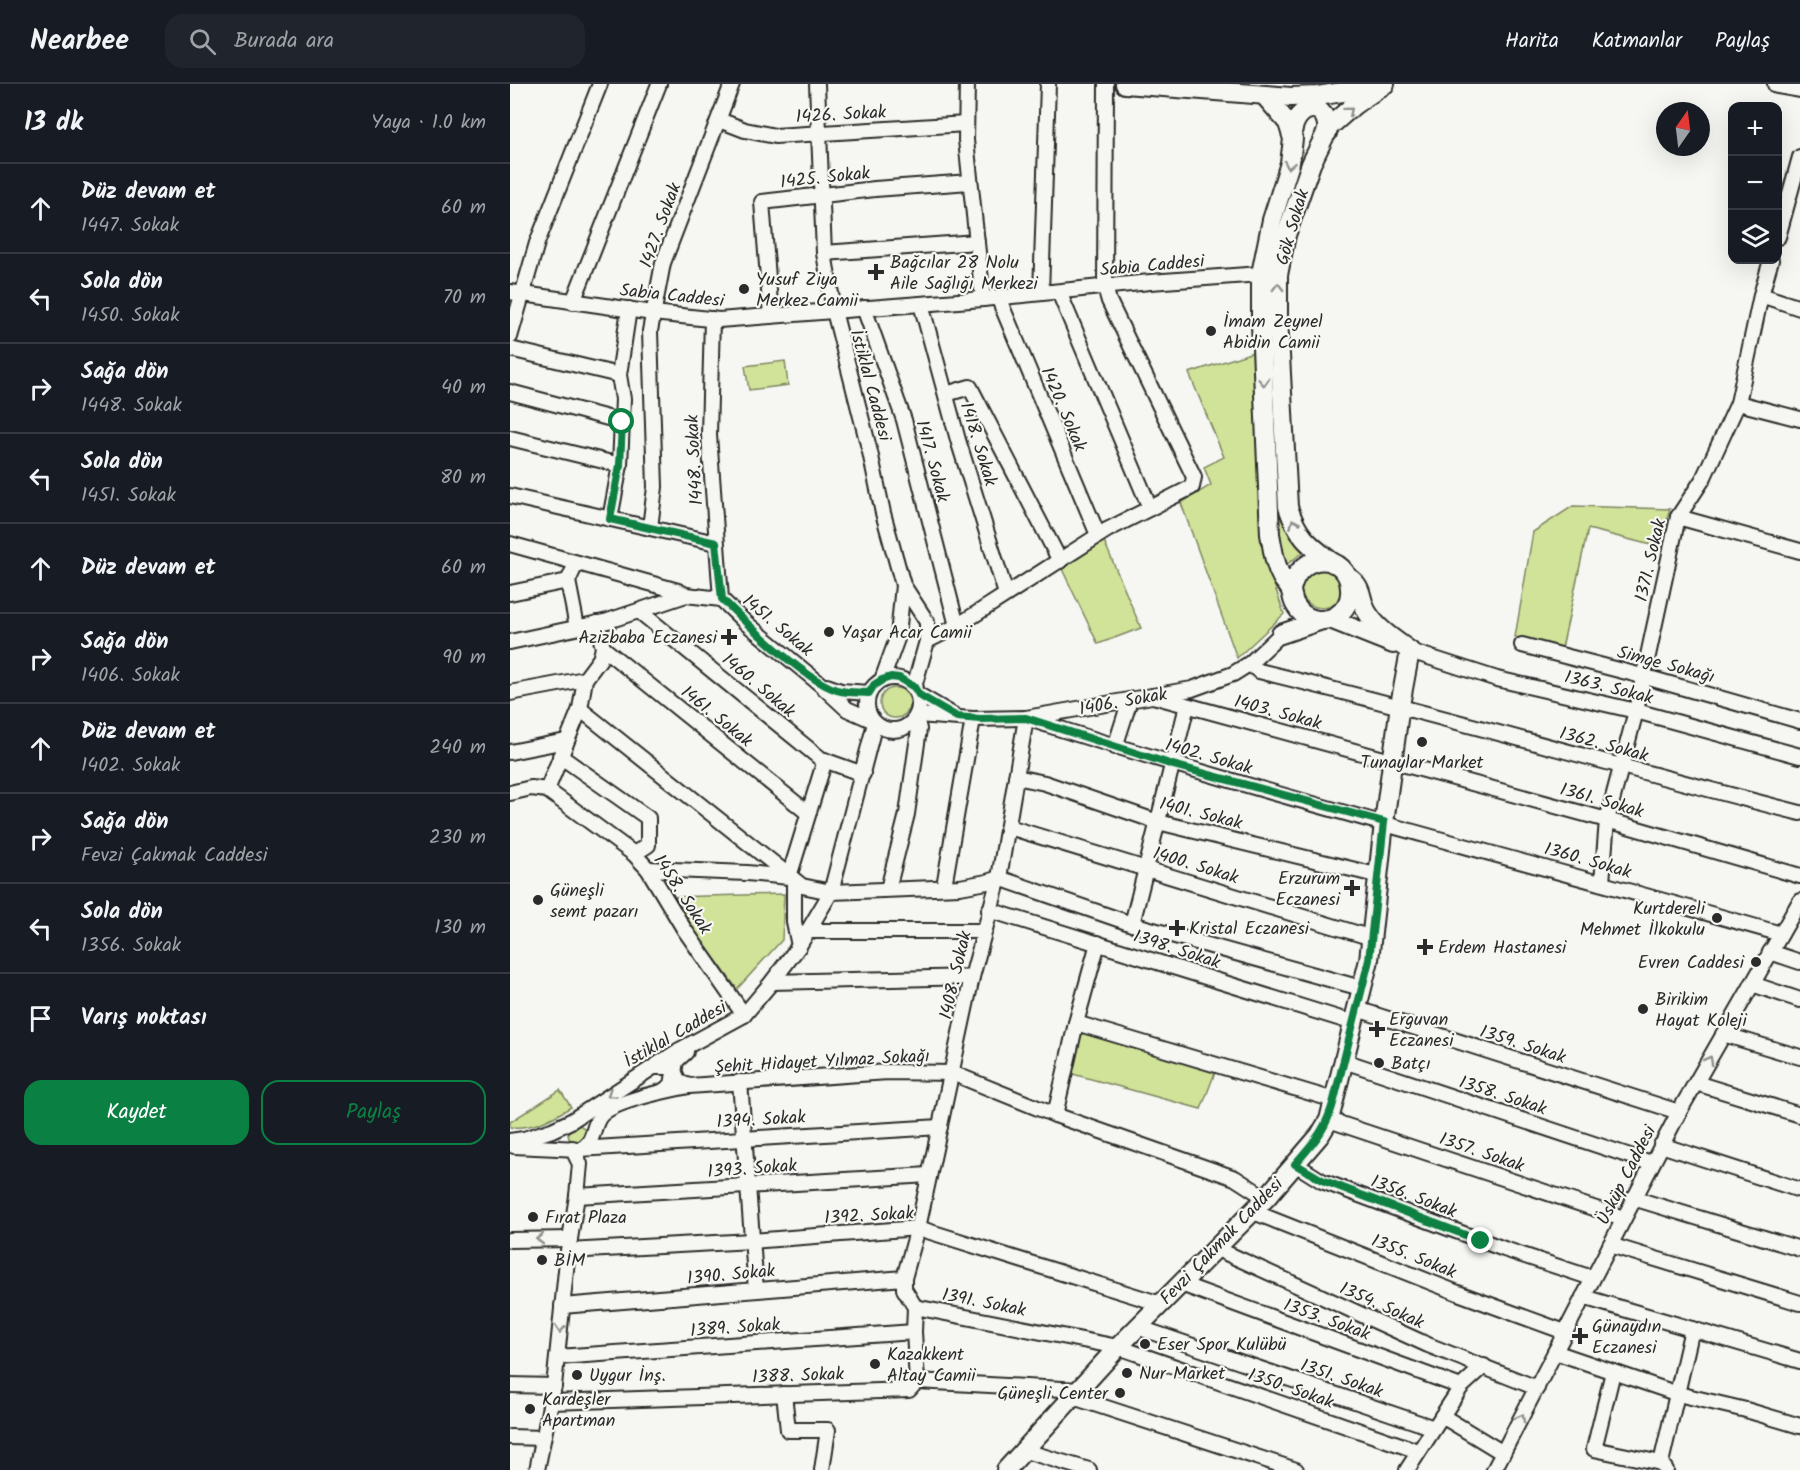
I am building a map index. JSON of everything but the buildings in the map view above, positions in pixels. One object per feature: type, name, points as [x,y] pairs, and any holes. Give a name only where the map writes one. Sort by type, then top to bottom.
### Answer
[{"type":"main road","points":[[1125,84],[1264,95],[1386,84]]},
{"type":"main road","name":"Gök Sokak","points":[[1386,84],[1354,105],[1329,127],[1311,164],[1286,235],[1278,275],[1270,534],[1275,563],[1303,615],[1312,619],[1327,619],[1410,651]]},
{"type":"main road","points":[[1779,84],[1800,88]]},
{"type":"main road","points":[[1264,95],[1282,115],[1292,134]]},
{"type":"main road","points":[[1292,134],[1295,121],[1306,109],[1322,113],[1328,124],[1327,133]]},
{"type":"main road","name":"Gök Sokak","points":[[1292,134],[1290,163],[1272,220],[1261,274],[1261,324],[1288,507],[1294,526],[1307,544],[1357,583],[1367,612],[1377,625],[1410,651]]},
{"type":"main road","points":[[1324,560],[1340,570],[1350,584],[1349,601],[1338,615],[1281,634],[1289,623],[1293,580],[1298,571],[1306,564],[1324,560]]},
{"type":"main road","name":"Fevzi Çakmak Caddesi","points":[[1006,1470],[1118,1347],[1266,1198],[1320,1135],[1329,1120],[1372,938],[1384,822],[1410,651]]},
{"type":"street","points":[[510,337],[516,293],[600,84]]},
{"type":"street","points":[[573,302],[659,84]]},
{"type":"street","name":"1427. Sokak","points":[[650,528],[655,487],[650,331],[653,313],[663,263],[732,84]]},
{"type":"street","name":"İstiklal Caddesi","points":[[817,84],[824,253],[834,311],[883,513],[903,585],[927,622]]},
{"type":"street","points":[[968,84],[966,140],[983,299]]},
{"type":"street","points":[[1041,293],[1048,84]]},
{"type":"street","points":[[927,641],[957,626],[1098,535],[1192,487],[1194,477],[1109,301],[1105,287],[1106,84]]},
{"type":"street","name":"1426. Sokak","points":[[719,120],[745,130],[775,136],[966,124]]},
{"type":"street","points":[[1782,222],[1800,157]]},
{"type":"street","name":"1425. Sokak","points":[[771,316],[762,202],[822,194],[970,183]]},
{"type":"street","points":[[824,253],[976,242]]},
{"type":"street","name":"1371. Sokak","points":[[1602,882],[1607,820],[1636,711],[1678,517],[1703,479],[1738,403],[1770,264]]},
{"type":"street","name":"Sabia Caddesi","points":[[516,293],[653,313],[712,319],[983,299],[1261,274]]},
{"type":"street","points":[[1059,292],[1150,508]]},
{"type":"street","points":[[1761,295],[1800,308]]},
{"type":"street","name":"1420. Sokak","points":[[998,297],[1098,535]]},
{"type":"street","name":"1418. Sokak","points":[[921,304],[1006,594]]},
{"type":"street","name":"1417. Sokak","points":[[864,308],[904,420],[957,626]]},
{"type":"street","points":[[610,519],[620,465],[622,399],[619,375],[629,309]]},
{"type":"street","name":"1448. Sokak","points":[[712,319],[709,435],[722,599]]},
{"type":"street","points":[[510,349],[619,375]]},
{"type":"street","points":[[946,394],[970,387],[1060,561]]},
{"type":"street","points":[[510,392],[622,422]]},
{"type":"street","points":[[1738,403],[1800,419]]},
{"type":"street","points":[[510,438],[620,465]]},
{"type":"street","points":[[510,496],[716,543]]},
{"type":"street","points":[[1678,517],[1800,551]]},
{"type":"street","name":"1451. Sokak","points":[[510,544],[686,595],[722,599],[746,623],[819,682],[847,709],[878,724]]},
{"type":"street","points":[[576,564],[568,581],[577,627]]},
{"type":"street","points":[[510,593],[568,581]]},
{"type":"street","name":"İstiklal Caddesi","points":[[882,680],[898,636],[903,585]]},
{"type":"street","points":[[510,642],[597,623],[686,595]]},
{"type":"street","name":"1460. Sokak","points":[[639,610],[795,739],[825,760],[863,774]]},
{"type":"street","points":[[888,889],[907,814],[919,729],[916,717],[920,703],[916,691],[927,641],[927,622],[957,626]]},
{"type":"street","points":[[510,793],[531,788],[547,790],[580,709],[585,680],[600,659],[603,648],[597,623]]},
{"type":"street","points":[[1248,664],[1281,634]]},
{"type":"street","name":"Simge Sokağı","points":[[1522,645],[1800,721]]},
{"type":"street","name":"1461. Sokak","points":[[603,648],[808,813]]},
{"type":"street","name":"1363. Sokak","points":[[1410,651],[1497,679],[1636,711],[1800,756]]},
{"type":"street","name":"1406. Sokak","points":[[916,717],[1026,718],[1192,689],[1233,674],[1248,664]]},
{"type":"street","name":"1362. Sokak","points":[[1248,664],[1259,671],[1400,705],[1621,767],[1800,813]]},
{"type":"street","points":[[916,691],[899,678],[891,677],[874,685],[869,693],[867,707],[878,724],[904,728],[916,717]]},
{"type":"street","points":[[510,693],[585,680]]},
{"type":"street","points":[[819,682],[840,691],[869,693]]},
{"type":"street","name":"1406. Sokak","points":[[916,691],[957,717]]},
{"type":"street","name":"1403. Sokak","points":[[1153,696],[1394,761]]},
{"type":"street","points":[[1115,747],[1130,700]]},
{"type":"street","points":[[1132,924],[1187,706]]},
{"type":"street","points":[[580,709],[802,886],[831,892],[960,887],[999,878],[1132,924],[1361,988]]},
{"type":"street","name":"1402. Sokak","points":[[1026,718],[1173,765],[1384,822]]},
{"type":"street","name":"1408. Sokak","points":[[904,1278],[918,1228],[972,977],[999,878],[1026,718]]},
{"type":"street","points":[[944,886],[973,719]]},
{"type":"street","name":"İstiklal Caddesi","points":[[510,1141],[543,1133],[572,1120],[651,1067],[744,1015],[799,946],[831,892],[878,724]]},
{"type":"street","points":[[510,752],[566,741]]},
{"type":"street","points":[[560,756],[648,818],[648,845],[634,854]]},
{"type":"street","points":[[799,946],[794,922],[791,879],[825,760]]},
{"type":"street","name":"1361. Sokak","points":[[1394,761],[1800,876]]},
{"type":"street","name":"1401. Sokak","points":[[1016,777],[1045,783],[1158,822],[1380,876]]},
{"type":"street","name":"1458. Sokak","points":[[547,790],[634,854],[648,869],[684,929],[744,1015]]},
{"type":"street","name":"1360. Sokak","points":[[1384,822],[1782,934]]},
{"type":"street","name":"1400. Sokak","points":[[1009,827],[1372,938]]},
{"type":"street","points":[[648,869],[747,873],[791,879]]},
{"type":"street","name":"Üsküp Caddesi","points":[[1494,1470],[1651,1163],[1800,901]]},
{"type":"street","name":"1398. Sokak","points":[[990,910],[1355,1016]]},
{"type":"street","points":[[807,931],[983,932]]},
{"type":"street","points":[[1055,1115],[1076,1023],[1098,943]]},
{"type":"street","points":[[1770,952],[1800,962]]},
{"type":"street","points":[[772,982],[972,977]]},
{"type":"street","points":[[1752,984],[1800,1000]]},
{"type":"street","name":"1359. Sokak","points":[[1355,1016],[1679,1112]]},
{"type":"street","points":[[1076,1023],[1334,1100]]},
{"type":"street","points":[[1723,1034],[1800,1058]]},
{"type":"street","points":[[690,1086],[679,1082],[674,1071],[666,1066],[651,1067],[641,1076],[640,1086],[643,1091],[661,1092],[672,1085],[674,1071],[680,1056],[708,1035]]},
{"type":"street","name":"1358. Sokak","points":[[1344,1061],[1651,1163]]},
{"type":"street","name":"Şehit Hidayet Yılmaz Sokağı","points":[[579,1145],[601,1115],[610,1108],[661,1092],[690,1086],[888,1072],[952,1073],[1055,1115],[1235,1178],[1266,1198]]},
{"type":"street","points":[[740,1082],[756,1290]]},
{"type":"street","points":[[1696,1083],[1800,1115]]},
{"type":"street","points":[[537,1470],[558,1357],[569,1245],[577,1196],[579,1145],[591,1128],[585,1122],[572,1120],[564,1127],[562,1136],[566,1144],[579,1145]]},
{"type":"street","name":"1357. Sokak","points":[[1329,1120],[1623,1218]]},
{"type":"street","name":"1394. Sokak","points":[[510,1146],[579,1145],[940,1127]]},
{"type":"street","points":[[1661,1145],[1800,1190]]},
{"type":"street","name":"1356. Sokak","points":[[1295,1164],[1333,1185],[1504,1250],[1593,1278]]},
{"type":"street","name":"1393. Sokak","points":[[577,1196],[929,1175]]},
{"type":"street","points":[[1634,1198],[1800,1249]]},
{"type":"street","name":"1355. Sokak","points":[[1251,1211],[1458,1293],[1565,1332]]},
{"type":"street","name":"1392. Sokak","points":[[510,1239],[569,1245],[753,1241],[918,1228],[1161,1304]]},
{"type":"street","points":[[1610,1245],[1800,1303]]},
{"type":"street","name":"1354. Sokak","points":[[1215,1248],[1428,1345],[1537,1388]]},
{"type":"street","points":[[904,1278],[904,1289],[915,1307]]},
{"type":"street","name":"1390. Sokak","points":[[562,1306],[904,1278]]},
{"type":"street","name":"1353. Sokak","points":[[1181,1284],[1461,1387]]},
{"type":"street","points":[[1583,1297],[1800,1361]]},
{"type":"street","name":"1391. Sokak","points":[[917,1381],[915,1307],[1118,1347]]},
{"type":"street","name":"1351. Sokak","points":[[1137,1328],[1434,1428]]},
{"type":"street","points":[[1613,1372],[1593,1449],[1664,1467],[1692,1329]]},
{"type":"street","name":"1389. Sokak","points":[[558,1357],[914,1332]]},
{"type":"street","name":"1350. Sokak","points":[[1118,1347],[1418,1451]]},
{"type":"street","points":[[1555,1352],[1678,1394],[1800,1426]]},
{"type":"street","points":[[1411,1468],[1418,1451],[1461,1387],[1484,1366]]},
{"type":"street","name":"1388. Sokak","points":[[550,1401],[909,1390],[917,1381],[1077,1394],[1296,1470]]},
{"type":"street","points":[[510,1385],[554,1386]]},
{"type":"street","points":[[784,1394],[788,1430],[828,1430],[822,1470]]},
{"type":"street","points":[[1442,1416],[1503,1453]]},
{"type":"street","points":[[510,1437],[543,1438]]},
{"type":"street","points":[[1022,1450],[1089,1470]]},
{"type":"green space","points":[[1253,352],[1267,563],[1284,614],[1237,658],[1181,503],[1211,485],[1204,467],[1224,457],[1189,373]]},
{"type":"green space","points":[[785,361],[788,385],[749,390],[745,366]]},
{"type":"green space","points":[[1278,496],[1287,524],[1306,550],[1286,565],[1279,530]]},
{"type":"green space","points":[[1573,506],[1670,509],[1659,547],[1588,529],[1562,648],[1515,637],[1533,532]]},
{"type":"green space","points":[[1104,541],[1141,628],[1098,644],[1062,569]]},
{"type":"green space","points":[[1320,565],[1338,575],[1342,589],[1340,598],[1335,604],[1320,608],[1306,600],[1301,593],[1300,582]]},
{"type":"green space","points":[[895,688],[906,692],[910,703],[906,714],[895,718],[884,714],[880,703],[884,692]]},
{"type":"green space","points":[[784,894],[782,940],[737,989],[670,897]]},
{"type":"green space","points":[[1068,1025],[1216,1070],[1201,1109],[1058,1070]]},
{"type":"green space","points":[[560,1090],[571,1107],[535,1125],[510,1127],[510,1122]]},
{"type":"green space","points":[[577,1125],[583,1128],[586,1134],[583,1140],[577,1143],[571,1140],[568,1134],[571,1128]]},
{"type":"place","name":"Bağcılar 28 Nolu Aile Sağlığı Merkezi","points":[[876,272]]},
{"type":"place","name":"Yusuf Ziya Merkez Camii","points":[[744,289]]},
{"type":"place","name":"İmam Zeynel Abidin Camii","points":[[1211,331]]},
{"type":"place","name":"Yaşar Acar Camii","points":[[829,632]]},
{"type":"place","name":"Azizbaba Eczanesi","points":[[729,637]]},
{"type":"place","name":"Tunaylar Market","points":[[1422,742]]},
{"type":"place","name":"Erzurum Eczanesi","points":[[1352,888]]},
{"type":"place","name":"Güneşli semt pazarı","points":[[538,900]]},
{"type":"place","name":"Kurtdereli Mehmet İlkokulu","points":[[1717,918]]},
{"type":"place","name":"Kristal Eczanesi","points":[[1177,928]]},
{"type":"place","name":"Erdem Hastanesi","points":[[1425,947]]},
{"type":"place","name":"Evren Caddesi","points":[[1756,962]]},
{"type":"place","name":"Birikim Hayat Koleji","points":[[1643,1009]]},
{"type":"place","name":"Erguvan Eczanesi","points":[[1377,1029]]},
{"type":"place","name":"Batçı","points":[[1379,1063]]},
{"type":"place","name":"Fırat Plaza","points":[[533,1217]]},
{"type":"place","name":"BİM","points":[[542,1260]]},
{"type":"place","name":"Günaydın Eczanesi","points":[[1580,1336]]},
{"type":"place","name":"Eser Spor Kulübü","points":[[1145,1344]]},
{"type":"place","name":"Kazakkent Altay Camii","points":[[875,1364]]},
{"type":"place","name":"Nur Market","points":[[1127,1373]]},
{"type":"place","name":"Uygur İnş.","points":[[577,1375]]},
{"type":"place","name":"Güneşli Center","points":[[1120,1393]]},
{"type":"place","name":"Kardeşler Apartman","points":[[530,1409]]},
{"type":"route","points":[[622,422],[620,465],[610,519],[716,543],[722,599],[746,623],[819,682],[840,691],[869,693],[874,685],[882,680],[891,677],[899,678],[907,681],[919,695],[957,717],[1026,718],[1173,765],[1384,822],[1380,876],[1369,960],[1329,1120],[1320,1135],[1295,1164],[1322,1180],[1481,1241]]}]
